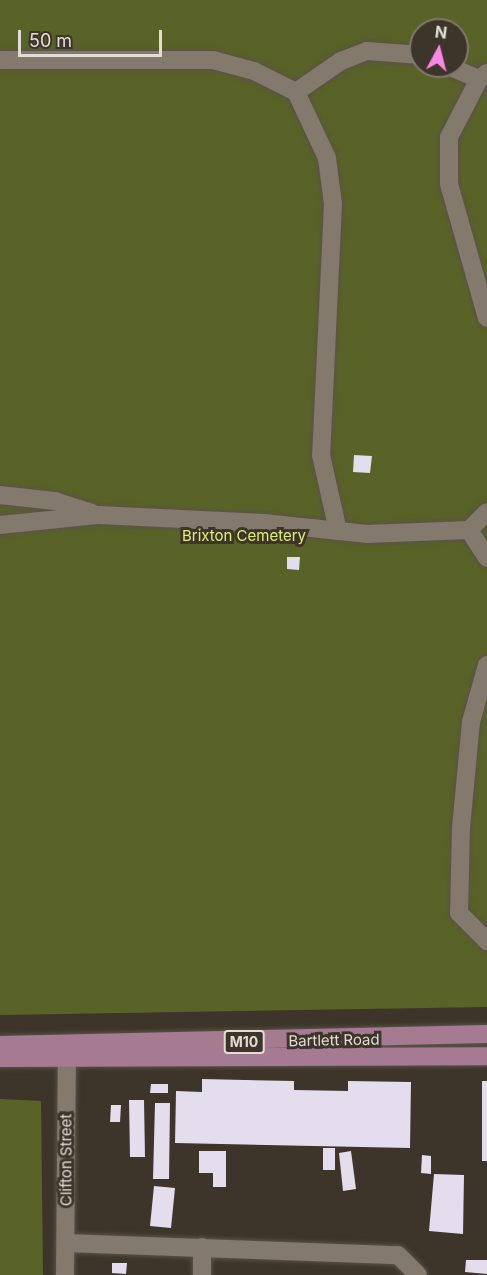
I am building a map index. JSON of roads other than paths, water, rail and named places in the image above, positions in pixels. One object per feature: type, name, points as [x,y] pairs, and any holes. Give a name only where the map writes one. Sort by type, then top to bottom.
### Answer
[{"type":"main road","name":"Bartlett Road","points":[[0,1058],[67,1051],[487,1034]]},
{"type":"main road","name":"Bartlett Road","points":[[0,1045],[67,1051],[487,1056]]},
{"type":"street","points":[[296,92],[341,61],[367,51],[409,54]]},
{"type":"street","points":[[0,60],[213,60],[254,71],[296,92],[327,158],[333,204],[321,455],[338,531]]},
{"type":"street","points":[[483,76],[449,137],[449,184],[487,318]]},
{"type":"street","points":[[0,495],[56,501],[99,515]]},
{"type":"street","points":[[0,525],[99,515],[264,523],[367,534],[469,530],[487,512]]},
{"type":"street","points":[[469,530],[487,558]]},
{"type":"street","points":[[487,665],[471,722],[461,827],[459,913],[487,941]]},
{"type":"street","name":"Clifton Street","points":[[65,1275],[67,1051]]},
{"type":"street","points":[[66,1243],[398,1256],[418,1275]]},
{"type":"street","points":[[202,1247],[202,1275]]},
{"type":"park label","name":"Brixton Cemetery","points":[[244,536]]}]
